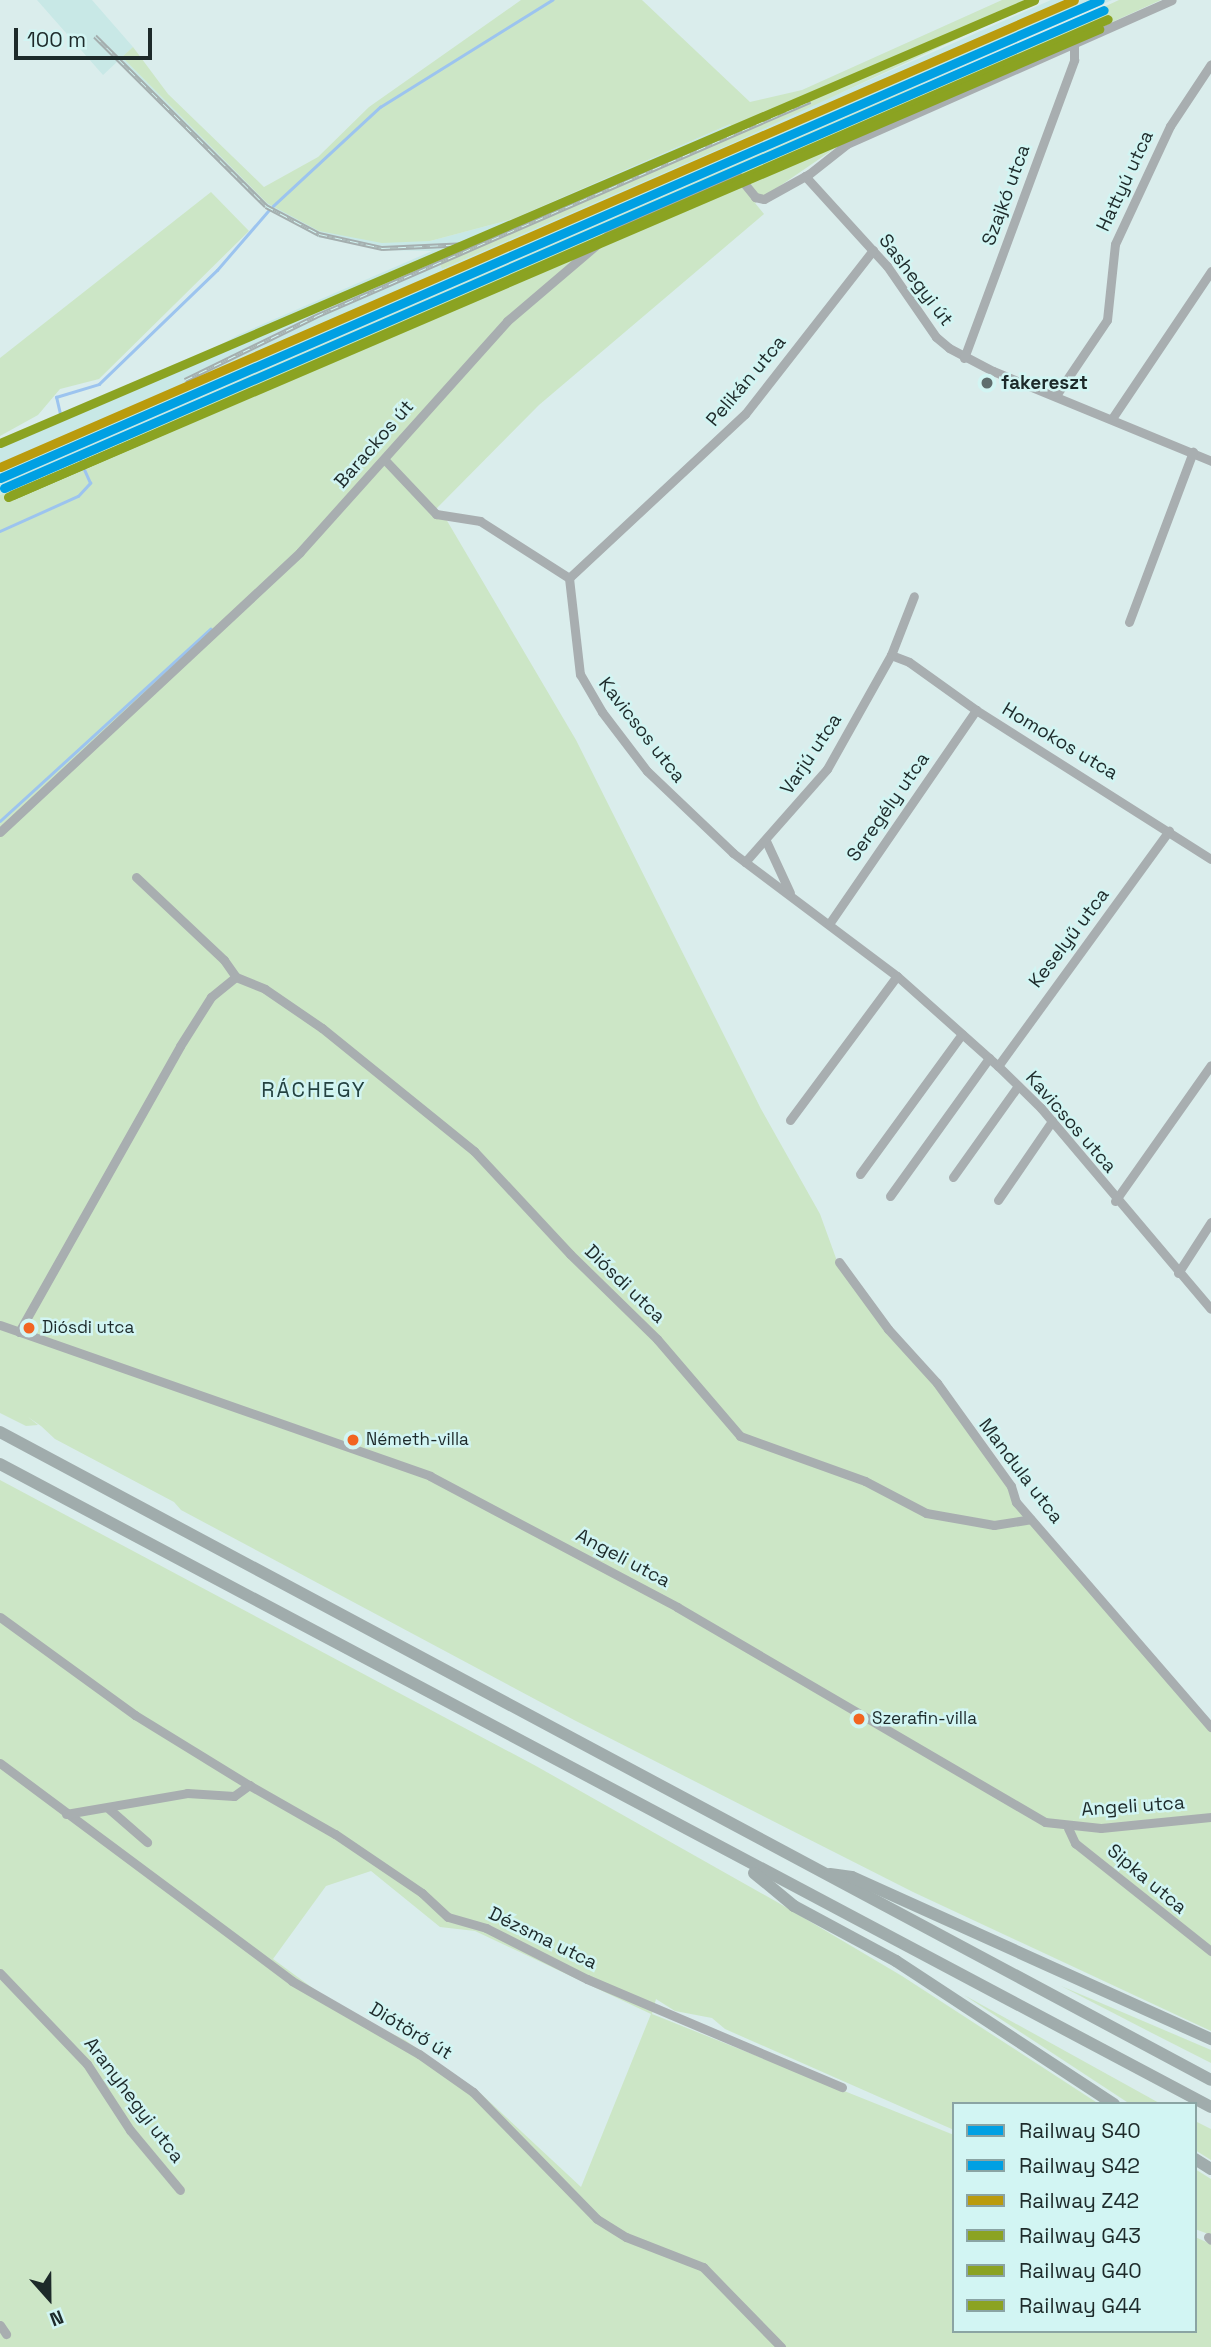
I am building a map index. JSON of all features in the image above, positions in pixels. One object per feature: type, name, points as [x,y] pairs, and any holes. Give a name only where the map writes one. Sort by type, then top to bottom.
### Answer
[{"type":"highway","points":[[0,1432],[1211,2080]]},
{"type":"highway","points":[[0,1464],[732,1856],[1211,2106]]},
{"type":"highway","points":[[732,1856],[794,1906],[896,1961],[1111,2102]]},
{"type":"highway","points":[[821,1872],[852,1877],[1211,2039]]},
{"type":"street","points":[[804,176],[847,144],[1172,0]]},
{"type":"street","name":"Szajkó utca","points":[[964,358],[1074,60],[1074,43]]},
{"type":"street","name":"Hattyú utca","points":[[1057,394],[1107,320],[1115,244],[1170,126],[1211,64]]},
{"type":"street","name":"Barackos út","points":[[0,832],[300,552],[507,321],[621,224],[729,175],[739,177],[755,197],[764,199],[804,176]]},
{"type":"street","name":"Sashegyi út","points":[[804,176],[873,250],[936,337],[964,358],[1057,394],[1067,404],[1113,417],[1210,459]]},
{"type":"street","name":"Pelikán utca","points":[[569,578],[745,414],[873,250]]},
{"type":"street","points":[[1113,417],[1211,271]]},
{"type":"street","points":[[1129,622],[1193,452]]},
{"type":"street","points":[[384,459],[436,514],[480,521],[569,578]]},
{"type":"street","name":"Kavicsos utca","points":[[569,578],[580,674],[587,690],[647,771],[683,810],[745,862],[897,976],[998,1066],[1052,1121],[1115,1201],[1211,1309]]},
{"type":"street","name":"Varjú utca","points":[[745,862],[827,769],[891,655],[914,596]]},
{"type":"street","name":"Homokos utca","points":[[891,655],[918,668],[976,710],[1211,859]]},
{"type":"street","name":"Seregély utca","points":[[829,924],[976,710]]},
{"type":"street","name":"Keselyű utca","points":[[998,1066],[1170,831]]},
{"type":"street","name":"Kavicsos utca","points":[[766,841],[791,895]]},
{"type":"street","points":[[767,877],[778,866]]},
{"type":"street","name":"Diósdi utca","points":[[136,877],[225,960],[236,977],[265,989],[322,1028],[474,1151],[570,1254],[657,1339],[740,1436],[865,1481],[926,1513],[994,1525],[1031,1519]]},
{"type":"street","points":[[790,1120],[897,976]]},
{"type":"street","points":[[19,1332],[180,1046],[211,996],[236,977]]},
{"type":"street","points":[[860,1174],[962,1034]]},
{"type":"street","points":[[890,1196],[989,1058]]},
{"type":"street","points":[[1115,1201],[1211,1065]]},
{"type":"street","points":[[953,1177],[1018,1086]]},
{"type":"street","points":[[998,1200],[1052,1121]]},
{"type":"street","points":[[1178,1273],[1211,1222]]},
{"type":"street","name":"Mandula utca","points":[[839,1262],[888,1329],[937,1382],[1031,1519],[1211,1727]]},
{"type":"street","name":"Angeli utca","points":[[0,1325],[430,1476],[677,1607],[1029,1815],[1068,1828],[1211,1817]]},
{"type":"street","name":"Dézsma utca","points":[[0,1617],[135,1715],[335,1834],[422,1893],[448,1917],[486,1928],[587,1979],[842,2087]]},
{"type":"street","name":"Diótörő út","points":[[0,1763],[292,1981],[419,2054],[472,2092],[597,2219],[626,2238],[703,2267],[781,2347]]},
{"type":"street","points":[[66,1814],[187,1793],[234,1796],[249,1785]]},
{"type":"street","points":[[108,1808],[146,1842]]},
{"type":"street","name":"Sipka utca","points":[[1068,1828],[1074,1843],[1211,1951]]},
{"type":"street","name":"Aranyhegyi utca","points":[[0,1973],[87,2064],[130,2130],[180,2190]]},
{"type":"street","points":[[0,2325],[6,2334]]},
{"type":"shaded area","points":[[37,0],[92,0],[133,47],[122,57],[267,203],[430,241],[513,219],[730,124],[733,133],[438,260],[442,269],[1051,0],[1112,0],[526,261],[203,397],[111,447],[0,495],[0,447],[187,363],[238,335],[432,251],[383,250],[318,237],[266,208],[118,61],[103,75]]},
{"type":"green space","points":[[521,0],[642,0],[750,102],[802,90],[1002,0],[1041,0],[737,141],[442,269],[438,260],[733,133],[730,124],[513,219],[430,241],[382,243],[319,231],[267,203],[122,57],[133,47],[168,94],[264,187],[318,157],[369,107]]},
{"type":"green space","points":[[1119,0],[1161,0],[913,112],[899,114],[847,140],[755,203],[764,214],[539,405],[435,510],[446,519],[576,740],[761,1109],[820,1214],[837,1261],[888,1329],[924,1366],[1014,1497],[1211,1727],[1211,2031],[913,1892],[574,1720],[181,1510],[174,1502],[55,1439],[41,1426],[28,1417],[38,1425],[26,1426],[0,1413],[0,495],[111,447],[203,397],[913,88],[964,71]]},
{"type":"green space","points":[[211,192],[249,231],[99,379],[60,389],[38,415],[0,436],[0,358]]},
{"type":"green space","points":[[0,1480],[536,1766],[777,1902],[902,1976],[1096,2102],[952,2102],[952,2129],[725,2029],[712,2018],[675,2011],[656,1999],[652,2014],[952,2134],[952,2333],[1197,2333],[1197,2238],[1211,2244],[1211,2347],[0,2347]],"holes":[[[371,1871],[440,1927],[475,1931],[651,2014],[581,2187],[477,2090],[405,2040],[340,2008],[273,1959],[326,1886]]]},
{"type":"green space","points":[[1061,1986],[1211,2050],[1211,2063],[1150,2032]]},
{"type":"green space","points":[[964,1995],[1157,2102],[1127,2102]]},
{"type":"green space","points":[[1197,2122],[1211,2129],[1211,2160],[1197,2151]]},
{"type":"green space","points":[[1197,2170],[1211,2179],[1211,2235],[1197,2230]]},
{"type":"waterway","points":[[273,206],[380,107],[552,0]]},
{"type":"waterway","points":[[60,414],[56,397],[99,384],[217,270],[269,210]]},
{"type":"waterway","points":[[0,531],[78,496],[90,483],[80,461]]},
{"type":"waterway","points":[[0,821],[210,629]]},
{"type":"railway","points":[[95,36],[266,206],[319,234],[382,248],[468,244]]},
{"type":"railway","points":[[185,380],[316,316],[810,101]]},
{"type":"rail line","name":"G40","points":[[0,443],[1034,0]]},
{"type":"rail line","name":"Z42","points":[[0,467],[1074,0]]},
{"type":"rail line","name":"S40","points":[[0,478],[1100,0]]},
{"type":"rail line","name":"S42","points":[[4,488],[1104,10]]},
{"type":"rail line","name":"G43","points":[[8,497],[1108,19]]},
{"type":"rail line","name":"G44","points":[[12,495],[1099,29]]},
{"type":"place","name":"fakereszt","points":[[987,383]]},
{"type":"place","name":"Diósdi utca","points":[[29,1328]]},
{"type":"place","name":"Németh-villa","points":[[353,1440]]},
{"type":"place","name":"Szerafin-villa","points":[[859,1719]]},
{"type":"district","name":"RÁCHEGY","points":[[314,1090]]}]
